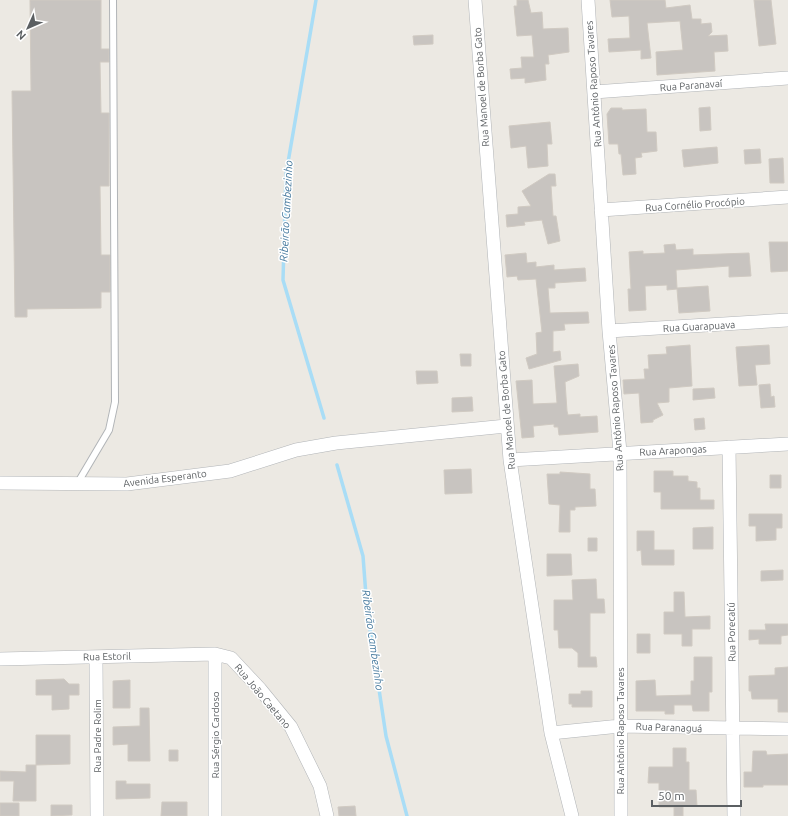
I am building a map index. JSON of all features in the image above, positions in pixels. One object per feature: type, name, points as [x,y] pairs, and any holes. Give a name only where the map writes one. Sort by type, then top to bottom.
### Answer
[{"type":"street","name":"Rua Manoel de Borba Gato","points":[[475,0],[506,426],[510,460],[551,732],[572,816]]},
{"type":"street","name":"Rua Antônio Raposo Tavares","points":[[588,0],[609,331],[620,452],[621,816]]},
{"type":"street","name":"Rua Paranavaí","points":[[594,92],[788,78]]},
{"type":"street","name":"Rua Cornélio Procópio","points":[[601,210],[788,197]]},
{"type":"street","name":"Rua Guarapuava","points":[[609,331],[788,320]]},
{"type":"street","name":"Avenida Esperanto","points":[[0,483],[127,484],[230,471],[296,450],[326,444],[506,426]]},
{"type":"street","name":"Rua Arapongas","points":[[510,460],[620,452],[788,444]]},
{"type":"street","name":"Rua Porecatú","points":[[729,447],[734,816]]},
{"type":"street","name":"Rua Estoril","points":[[0,659],[215,654]]},
{"type":"street","name":"Rua Sérgio Cardoso","points":[[215,654],[215,816]]},
{"type":"street","name":"Rua João Caetano","points":[[215,654],[231,658],[260,689],[291,727],[320,786],[327,816]]},
{"type":"street","name":"Rua Padre Rolim","points":[[96,657],[97,816]]},
{"type":"street","name":"Rua Paranaguá","points":[[551,732],[620,726],[788,729]]},
{"type":"lane","points":[[77,484],[109,430],[115,402],[113,0]]},
{"type":"building","points":[[30,0],[101,0],[101,49],[109,49],[109,62],[100,62],[101,113],[109,113],[109,186],[100,186],[101,255],[110,255],[110,292],[101,292],[101,308],[27,309],[27,317],[15,317],[12,91],[31,91]]},
{"type":"building","points":[[517,0],[528,0],[531,13],[542,12],[543,29],[568,28],[569,52],[548,55],[549,64],[545,64],[546,80],[525,83],[525,78],[511,79],[510,69],[522,68],[521,57],[534,57],[532,35],[517,36],[514,6],[517,6]]},
{"type":"building","points":[[610,0],[665,0],[666,8],[690,5],[692,19],[701,19],[701,24],[711,23],[712,32],[708,36],[727,35],[728,51],[714,52],[715,71],[657,75],[656,52],[683,50],[680,21],[647,23],[651,58],[641,59],[641,50],[609,52],[608,39],[630,38],[629,16],[612,17]]},
{"type":"building","points":[[754,0],[771,0],[776,44],[759,46]]},
{"type":"building","points":[[433,35],[433,44],[414,45],[413,36]]},
{"type":"building","points":[[710,107],[711,130],[700,131],[699,108]]},
{"type":"building","points":[[611,108],[622,108],[622,110],[646,109],[647,132],[656,132],[657,151],[641,153],[642,157],[635,158],[636,174],[623,175],[621,154],[619,154],[618,144],[609,144],[607,114]]},
{"type":"building","points":[[550,122],[552,144],[547,144],[548,166],[528,168],[526,146],[511,148],[509,126]]},
{"type":"building","points":[[717,147],[718,163],[684,167],[682,150]]},
{"type":"building","points":[[760,149],[761,163],[745,164],[744,150]]},
{"type":"building","points":[[783,158],[784,183],[770,183],[769,159]]},
{"type":"building","points":[[549,174],[555,174],[556,186],[551,186],[553,216],[556,216],[560,241],[548,244],[542,220],[524,222],[525,225],[507,227],[506,215],[518,214],[518,207],[531,206],[522,191]]},
{"type":"building","points":[[769,242],[788,242],[788,271],[771,272]]},
{"type":"building","points":[[675,244],[676,250],[693,249],[693,255],[749,253],[751,276],[729,277],[729,266],[676,270],[677,288],[708,286],[710,311],[679,313],[677,289],[667,290],[667,285],[645,286],[646,310],[629,311],[628,289],[631,289],[629,252],[643,251],[643,254],[665,253],[664,245]]},
{"type":"building","points":[[526,253],[527,263],[536,262],[536,267],[554,265],[554,270],[585,268],[586,281],[555,283],[555,288],[548,288],[550,313],[588,312],[589,323],[564,324],[565,330],[553,331],[553,352],[560,351],[561,360],[529,369],[526,358],[537,354],[536,333],[542,332],[536,279],[518,280],[517,276],[507,277],[505,255]]},
{"type":"building","points":[[690,345],[692,386],[669,388],[669,402],[657,403],[663,415],[653,420],[653,422],[641,423],[639,393],[624,394],[623,380],[645,379],[644,369],[649,369],[648,355],[667,354],[666,347]]},
{"type":"building","points":[[769,345],[770,364],[755,365],[757,385],[739,386],[736,347]]},
{"type":"building","points":[[460,354],[471,354],[471,366],[461,366]]},
{"type":"building","points":[[578,364],[579,376],[565,382],[568,415],[580,414],[580,417],[597,416],[598,432],[559,435],[558,427],[554,427],[554,424],[533,426],[534,437],[522,438],[516,381],[532,380],[533,404],[557,403],[554,366]]},
{"type":"building","points":[[416,371],[437,371],[438,383],[417,384]]},
{"type":"building","points":[[770,384],[771,397],[774,396],[775,407],[761,408],[759,385]]},
{"type":"building","points":[[714,388],[715,398],[693,400],[693,389]]},
{"type":"building","points":[[472,397],[473,411],[452,412],[452,398]]},
{"type":"building","points":[[704,418],[705,429],[695,430],[694,419]]},
{"type":"building","points":[[471,469],[472,493],[445,494],[444,470]]},
{"type":"building","points":[[654,471],[673,471],[673,476],[688,476],[688,481],[697,482],[697,488],[700,488],[700,500],[714,500],[714,509],[661,509],[661,492],[654,492]]},
{"type":"building","points":[[560,472],[590,474],[590,489],[595,489],[596,506],[575,507],[575,510],[570,510],[570,532],[559,532],[560,505],[549,504],[547,474],[560,474]]},
{"type":"building","points":[[770,475],[781,475],[781,488],[770,488]]},
{"type":"building","points":[[749,514],[782,514],[782,528],[776,528],[776,540],[756,541],[756,526],[749,526]]},
{"type":"building","points":[[713,527],[713,549],[693,549],[693,528]]},
{"type":"building","points":[[637,531],[654,531],[654,550],[674,550],[674,565],[642,565],[641,550],[637,551]]},
{"type":"building","points":[[588,538],[597,538],[597,551],[588,551]]},
{"type":"building","points":[[547,554],[571,554],[572,575],[547,576]]},
{"type":"building","points":[[783,570],[783,580],[761,581],[761,571]]},
{"type":"building","points":[[596,579],[597,599],[604,599],[605,613],[590,613],[590,657],[596,657],[597,667],[578,667],[578,653],[572,648],[559,648],[558,630],[554,630],[554,600],[573,600],[572,580]]},
{"type":"building","points":[[674,592],[684,592],[685,617],[710,616],[710,629],[692,629],[692,646],[682,646],[682,634],[664,634],[664,612],[674,612]]},
{"type":"building","points":[[765,624],[788,624],[788,635],[781,636],[781,644],[759,644],[759,639],[749,640],[749,630],[766,630]]},
{"type":"building","points":[[637,634],[650,634],[650,653],[637,653]]},
{"type":"building","points":[[694,657],[712,657],[712,692],[709,692],[709,711],[693,711],[692,705],[674,705],[674,714],[665,714],[665,711],[636,711],[636,681],[655,680],[656,696],[691,695],[691,681],[694,681]]},
{"type":"building","points":[[788,667],[788,712],[778,712],[778,699],[752,699],[751,691],[749,691],[749,676],[775,675],[775,668]]},
{"type":"building","points":[[64,679],[69,684],[79,684],[79,695],[69,695],[69,709],[52,710],[52,695],[36,695],[36,680]]},
{"type":"building","points":[[130,680],[130,708],[113,708],[113,681]]},
{"type":"building","points":[[581,691],[592,691],[592,707],[572,707],[572,704],[569,704],[569,694],[581,694]]},
{"type":"building","points":[[140,708],[149,708],[150,761],[128,761],[128,744],[113,745],[113,727],[140,726]]},
{"type":"building","points":[[36,735],[70,735],[70,764],[36,765]]},
{"type":"building","points":[[673,748],[686,748],[686,762],[689,762],[689,790],[696,790],[697,806],[683,806],[683,816],[674,816],[674,807],[659,807],[659,783],[648,783],[649,767],[673,767]]},
{"type":"building","points":[[169,750],[178,750],[178,761],[169,761]]},
{"type":"building","points":[[753,751],[766,751],[767,755],[788,754],[788,785],[744,787],[744,772],[752,772]]},
{"type":"building","points":[[26,765],[36,765],[36,801],[13,801],[14,781],[0,781],[0,771],[26,772]]},
{"type":"building","points":[[116,781],[126,781],[126,784],[150,784],[150,798],[116,799]]},
{"type":"building","points":[[162,802],[187,802],[187,816],[161,816]]},
{"type":"building","points":[[0,803],[19,803],[19,816],[0,816]]},
{"type":"building","points":[[51,805],[72,805],[72,815],[51,816]]},
{"type":"building","points":[[355,806],[356,816],[339,816],[338,807]]},
{"type":"waterway","name":"Ribeirão Cambezinho","points":[[316,0],[286,174],[283,280],[324,418]]},
{"type":"waterway","name":"Ribeirão Cambezinho","points":[[337,465],[363,556],[367,609],[386,736],[407,816]]}]
